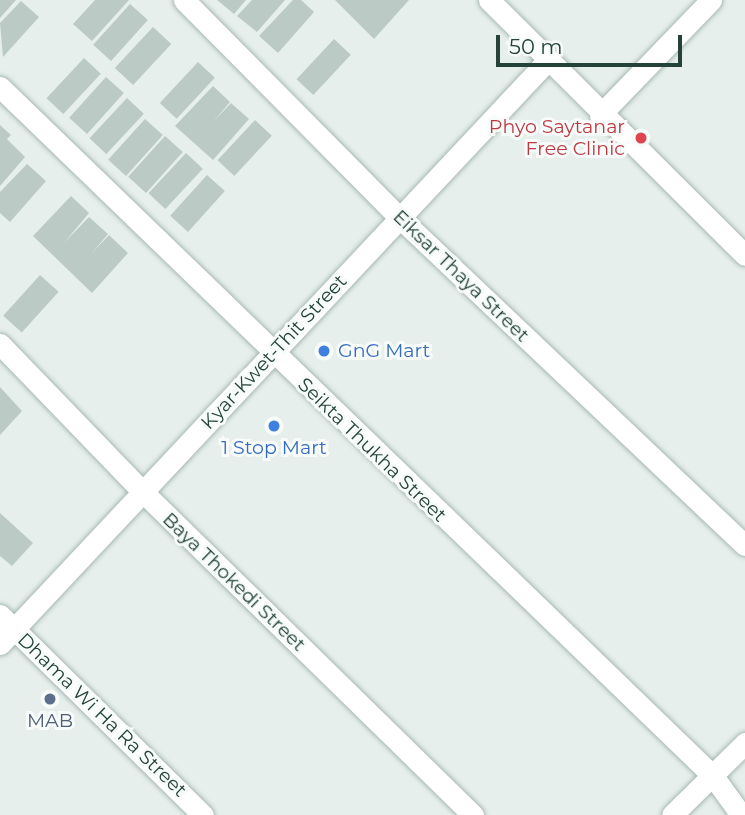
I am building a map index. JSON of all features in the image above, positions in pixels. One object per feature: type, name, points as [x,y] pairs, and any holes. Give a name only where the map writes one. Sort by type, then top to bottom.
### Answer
[{"type":"street","name":"Eiksar Thaya Street","points":[[184,0],[400,218],[745,545]]},
{"type":"street","points":[[489,0],[600,115],[745,255]]},
{"type":"street","points":[[600,115],[711,0]]},
{"type":"street","name":"Kyar-Kwet-Thit Street","points":[[5,629],[143,492],[548,60]]},
{"type":"street","name":"Seikta Thukha Street","points":[[0,87],[272,354],[713,776],[741,815]]},
{"type":"street","name":"Baya Thokedi Street","points":[[0,344],[143,492],[473,815]]},
{"type":"street","name":"Dhama Wi Ha Ra Street","points":[[5,629],[203,815]]},
{"type":"street","points":[[672,815],[745,743]]},
{"type":"building","points":[[0,0],[16,0],[0,18]]},
{"type":"building","points":[[95,0],[129,0],[92,41],[73,24]]},
{"type":"building","points":[[217,0],[246,0],[234,14]]},
{"type":"building","points":[[252,0],[285,0],[257,32],[237,16]]},
{"type":"building","points":[[293,0],[301,0],[314,12],[278,53],[259,36]]},
{"type":"building","points":[[335,0],[409,0],[374,39]]},
{"type":"building","points":[[21,1],[39,17],[3,57],[0,23]]},
{"type":"building","points":[[130,4],[148,20],[111,61],[93,45]]},
{"type":"building","points":[[153,27],[171,44],[133,85],[115,68]]},
{"type":"building","points":[[334,39],[351,55],[313,95],[296,79]]},
{"type":"building","points":[[84,58],[101,74],[63,114],[46,98]]},
{"type":"building","points":[[198,62],[215,78],[177,119],[160,103]]},
{"type":"building","points":[[106,77],[124,93],[87,134],[69,118]]},
{"type":"building","points":[[213,86],[230,102],[213,122],[231,103],[249,119],[213,160],[175,126]]},
{"type":"building","points":[[127,98],[144,114],[106,154],[89,138]]},
{"type":"building","points":[[145,119],[163,135],[126,176],[108,160]]},
{"type":"building","points":[[255,120],[272,136],[234,176],[217,160]]},
{"type":"building","points":[[0,125],[11,135],[7,139],[25,157],[0,186]]},
{"type":"building","points":[[165,136],[183,152],[146,193],[128,177]]},
{"type":"building","points":[[186,153],[203,169],[165,209],[148,193]]},
{"type":"building","points":[[27,164],[46,181],[10,222],[0,213],[0,192]]},
{"type":"building","points":[[207,175],[225,191],[188,232],[170,216]]},
{"type":"building","points":[[71,196],[89,213],[64,243],[89,217],[108,234],[91,254],[109,235],[128,253],[92,293],[33,236]]},
{"type":"building","points":[[40,275],[59,292],[22,333],[3,316]]},
{"type":"building","points":[[0,387],[22,411],[0,435]]},
{"type":"building","points":[[0,513],[33,543],[12,566],[0,556]]},
{"type":"place","name":"Phyo Saytanar Free Clinic","points":[[641,138]]},
{"type":"place","name":"GnG Mart","points":[[324,351]]},
{"type":"place","name":"1 Stop Mart","points":[[274,426]]},
{"type":"place","name":"MAB","points":[[50,699]]}]
